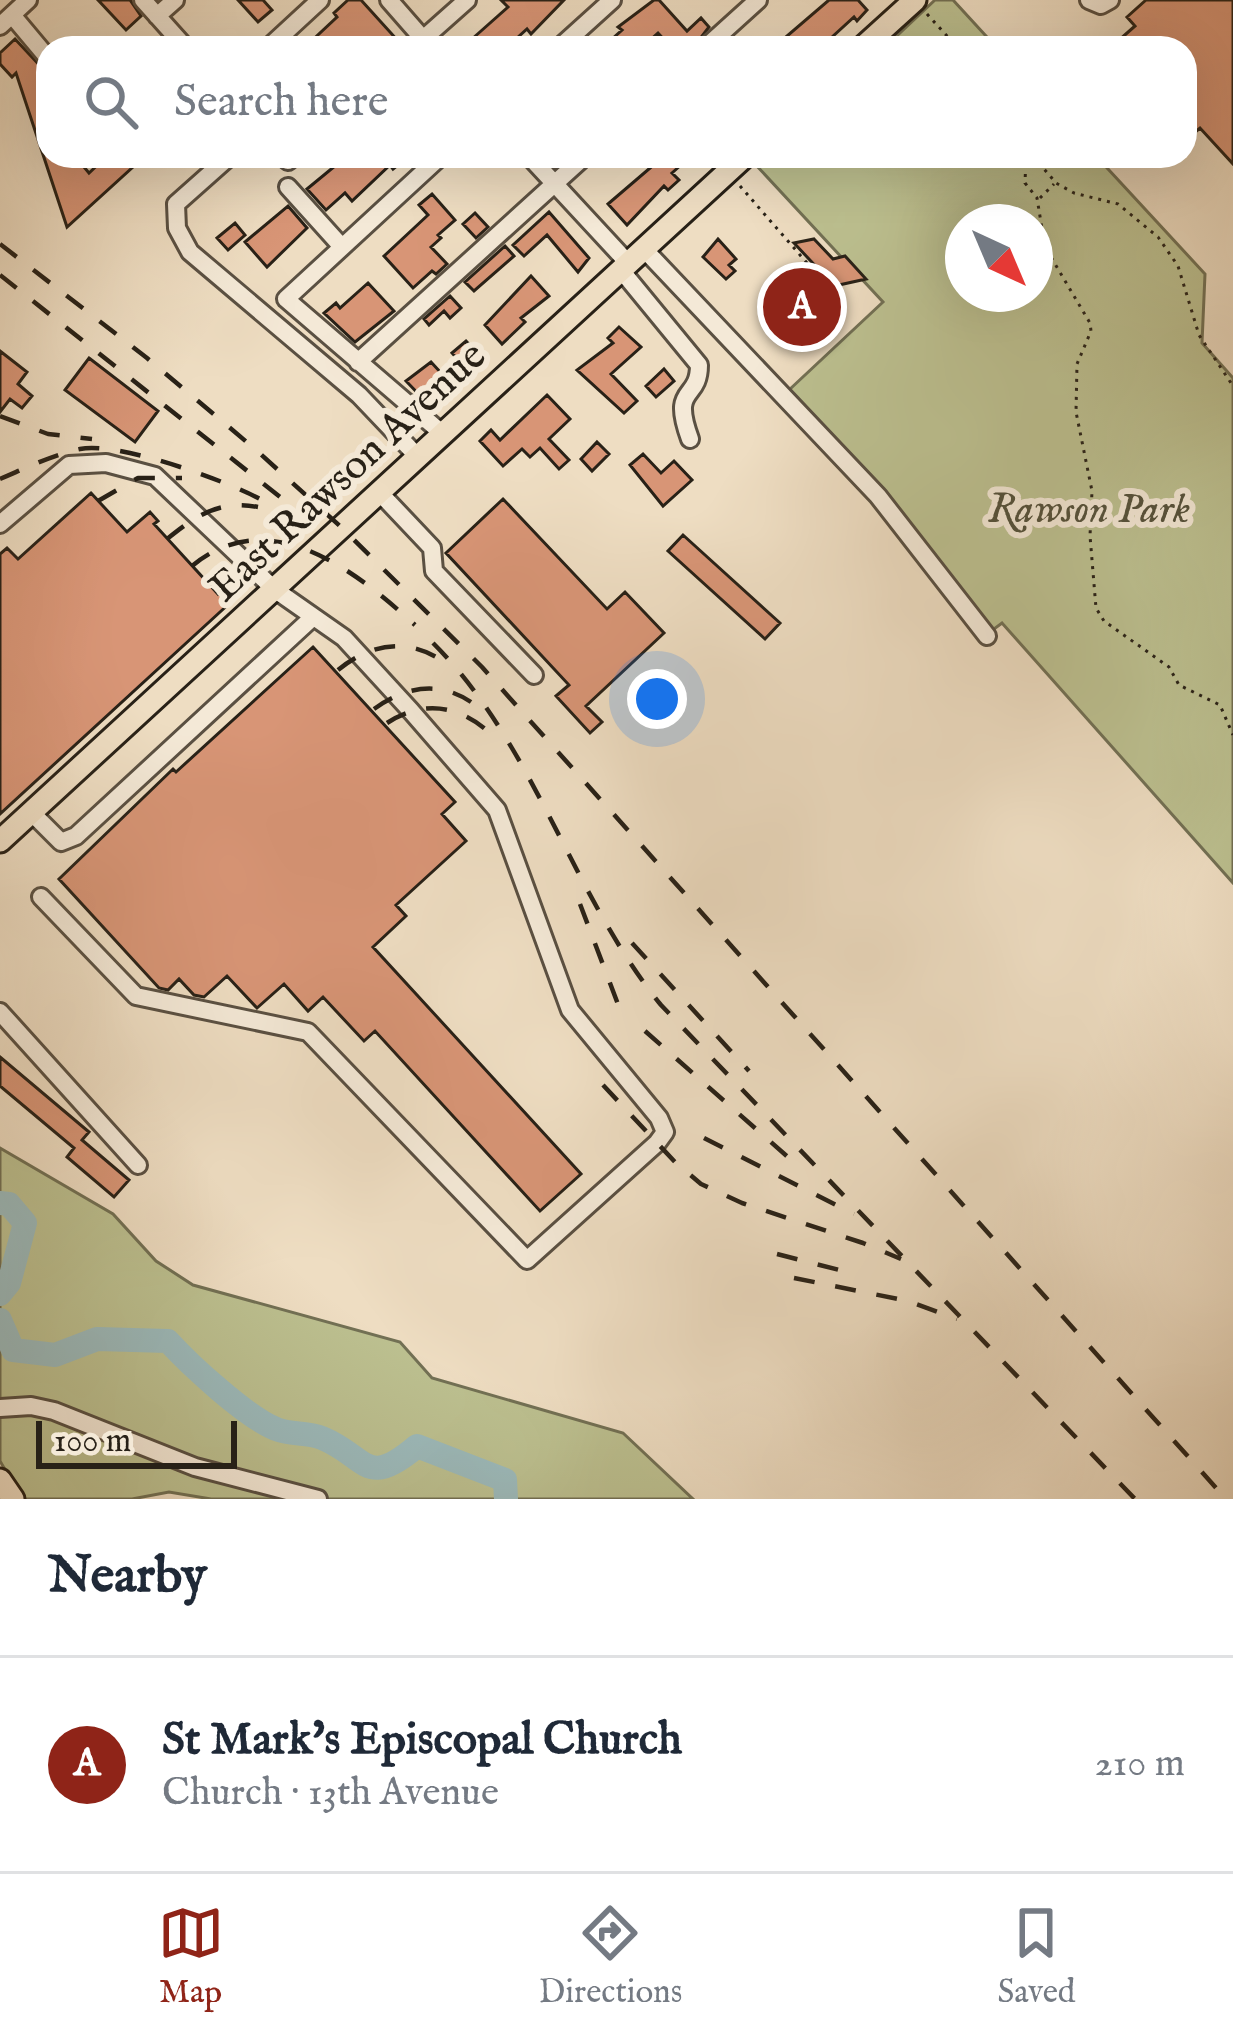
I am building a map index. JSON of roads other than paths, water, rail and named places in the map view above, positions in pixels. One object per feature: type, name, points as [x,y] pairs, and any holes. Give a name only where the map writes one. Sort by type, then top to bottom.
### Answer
[{"type":"main road","points":[[876,36],[910,6]]},
{"type":"main road","name":"East Rawson Avenue","points":[[0,841],[732,168]]},
{"type":"main road","points":[[0,1480],[13,1499]]},
{"type":"street","points":[[28,0],[6,21],[36,47]]},
{"type":"street","points":[[142,0],[176,36]]},
{"type":"street","points":[[157,16],[175,0]]},
{"type":"street","points":[[281,36],[320,0]]},
{"type":"street","points":[[389,0],[416,36]]},
{"type":"street","points":[[432,36],[467,0]]},
{"type":"street","points":[[573,36],[612,0]]},
{"type":"street","points":[[718,36],[758,0]]},
{"type":"street","points":[[1089,0],[1101,4],[1110,0]]},
{"type":"street","points":[[216,168],[176,204],[177,228],[190,252],[359,395],[418,457]]},
{"type":"street","points":[[428,168],[286,299],[443,434]]},
{"type":"street","points":[[540,168],[878,496],[987,636]]},
{"type":"street","points":[[358,362],[572,168]]},
{"type":"street","points":[[288,187],[342,247]]},
{"type":"street","points":[[631,261],[699,365],[680,412],[690,439]]},
{"type":"street","points":[[0,524],[69,465],[83,462],[135,468],[166,485],[274,589],[344,638],[497,810],[566,1001],[665,1132],[526,1261],[308,1032],[297,1026],[136,996],[41,897]]},
{"type":"street","points":[[379,492],[432,548],[434,571],[534,675]]},
{"type":"street","points":[[31,812],[61,842],[76,836],[312,618]]},
{"type":"street","points":[[0,1012],[138,1165]]},
{"type":"street","points":[[0,1408],[31,1406],[54,1411],[195,1467],[318,1499]]},
{"type":"waterway","points":[[0,1203],[9,1204],[25,1223],[9,1283],[0,1294]]},
{"type":"waterway","points":[[0,1320],[13,1350],[55,1355],[97,1339],[168,1341],[234,1402],[276,1429],[322,1438],[376,1468],[417,1446],[505,1480],[506,1499]]},
{"type":"railway","points":[[0,244],[255,449],[482,667],[1226,1499]]},
{"type":"railway","points":[[0,275],[313,523]]},
{"type":"railway","points":[[0,416],[48,434],[92,439]]},
{"type":"railway","points":[[0,479],[59,455],[97,448],[172,464],[262,500]]},
{"type":"railway","points":[[98,501],[138,478],[182,478]]},
{"type":"railway","points":[[167,539],[209,511],[258,507]]},
{"type":"railway","points":[[192,566],[221,548],[251,541],[281,542],[339,566],[415,625]]},
{"type":"railway","points":[[433,643],[499,727],[602,916],[661,1005],[1135,1499]]},
{"type":"railway","points":[[338,670],[363,654],[403,646],[444,662]]},
{"type":"railway","points":[[374,709],[422,689],[446,691],[471,702]]},
{"type":"railway","points":[[387,723],[416,710],[444,709],[470,719],[495,738]]},
{"type":"railway","points":[[580,904],[624,1020]]},
{"type":"railway","points":[[632,943],[749,1071]]},
{"type":"railway","points":[[645,1031],[798,1166]]},
{"type":"railway","points":[[603,1085],[701,1184],[901,1259]]},
{"type":"railway","points":[[704,1138],[854,1214]]},
{"type":"railway","points":[[777,1254],[847,1272]]},
{"type":"railway","points":[[794,1278],[908,1301],[957,1319]]},
{"type":"place","name":"St Mark's Episcopal Church","points":[[802,307]]},
{"type":"park label","name":"Rawson Park","points":[[1089,507]]}]
